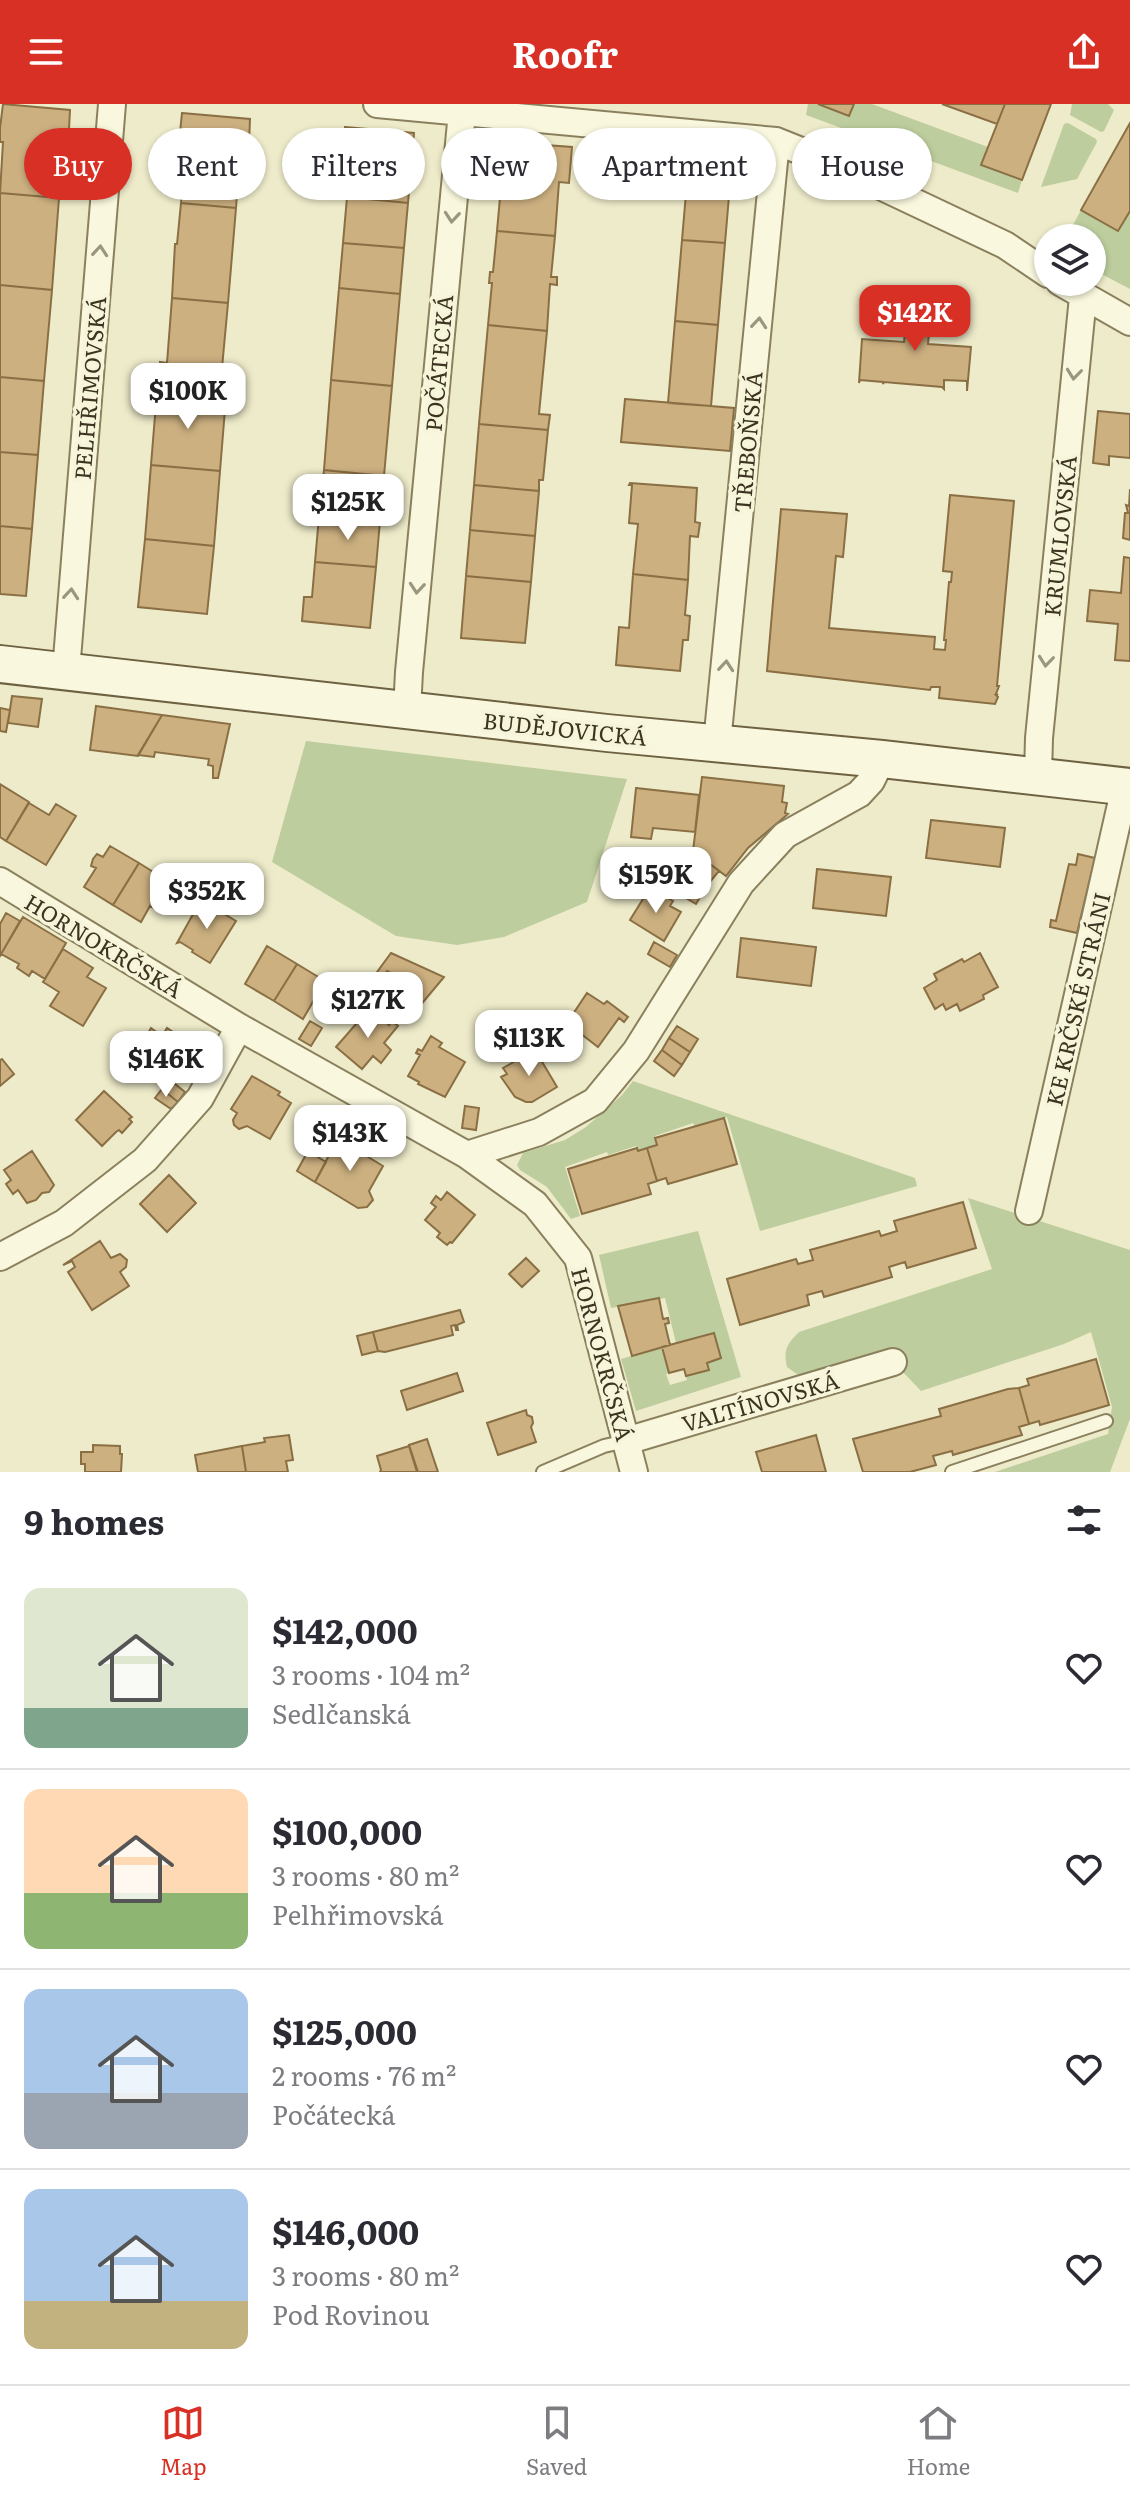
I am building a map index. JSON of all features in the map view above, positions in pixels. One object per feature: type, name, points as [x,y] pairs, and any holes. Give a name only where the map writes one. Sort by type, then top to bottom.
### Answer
[{"type":"street","name":"PELHŘIMOVSKÁ","points":[[66,671],[112,104]]},
{"type":"street","points":[[377,104],[642,128]]},
{"type":"street","name":"POČÁTECKÁ","points":[[407,710],[462,112]]},
{"type":"street","points":[[776,141],[836,165],[1005,245],[1034,265]]},
{"type":"street","name":"TŘEBOŇSKÁ","points":[[717,743],[770,200]]},
{"type":"street","points":[[1083,297],[1130,322]]},
{"type":"street","name":"KRUMLOVSKÁ","points":[[1038,776],[1039,738],[1083,297]]},
{"type":"street","name":"BUDĚJOVICKÁ","points":[[0,664],[1127,787]]},
{"type":"street","points":[[467,1155],[539,1132],[595,1101],[636,1051],[741,883],[785,835],[859,794],[871,781],[882,759]]},
{"type":"street","name":"KE KRČSKÉ STRÁNI","points":[[1029,1211],[1127,787]]},
{"type":"street","name":"HORNOKRČSKÁ","points":[[0,881],[239,1027],[467,1155],[535,1204],[578,1258],[634,1472]]},
{"type":"street","points":[[0,1257],[64,1223],[145,1160],[200,1098],[239,1027]]},
{"type":"street","name":"VALTÍNOVSKÁ","points":[[626,1441],[893,1362]]},
{"type":"lane","points":[[952,1472],[1106,1421]]},
{"type":"lane","points":[[543,1472],[604,1446],[626,1441]]},
{"type":"green space","points":[[808,104],[872,104],[988,147],[982,165],[1022,180],[1018,193],[932,161],[932,128],[841,128],[806,115]]},
{"type":"green space","points":[[1072,104],[1108,104],[1114,110],[1101,132],[1070,115]]},
{"type":"green space","points":[[1068,123],[1097,142],[1077,179],[1041,187],[1064,124]]},
{"type":"green space","points":[[1081,210],[1106,224],[1074,224]]},
{"type":"green space","points":[[1130,210],[1130,289],[1106,276],[1106,224],[1118,231]]},
{"type":"green space","points":[[306,741],[627,779],[587,902],[504,937],[457,945],[396,936],[272,862]]},
{"type":"green space","points":[[633,1081],[915,1178],[917,1186],[760,1231],[727,1117],[695,1127],[693,1123],[655,1136],[657,1145],[638,1151],[636,1146],[608,1155],[607,1152],[565,1167],[580,1216],[571,1219],[547,1187],[517,1165],[523,1153],[565,1140],[586,1127]]},
{"type":"green space","points":[[968,1198],[1130,1250],[1130,1419],[1110,1472],[995,1472],[1108,1434],[1112,1407],[1091,1332],[1064,1344],[921,1391],[902,1371],[801,1377],[787,1367],[787,1348],[799,1332],[992,1269]]},
{"type":"green space","points":[[698,1231],[741,1377],[636,1411],[621,1359],[662,1347],[670,1385],[687,1380],[686,1376],[721,1358],[714,1333],[676,1343],[665,1298],[611,1308],[599,1255]]},
{"type":"building","points":[[3,104],[70,110],[69,128],[24,128],[24,195],[0,193],[3,142],[0,142]]},
{"type":"building","points":[[818,104],[854,104],[849,116]]},
{"type":"building","points":[[942,104],[1005,104],[997,124]]},
{"type":"building","points":[[1005,104],[1051,104],[1022,180],[981,165]]},
{"type":"building","points":[[182,113],[250,119],[250,128],[180,128]]},
{"type":"building","points":[[1130,123],[1130,211],[1118,231],[1081,210]]},
{"type":"building","points":[[557,146],[572,147],[569,183],[559,182],[555,236],[497,231],[500,200],[557,200]]},
{"type":"building","points":[[0,193],[24,195],[24,200],[59,200],[52,290],[0,285]]},
{"type":"building","points":[[181,200],[237,200],[236,208],[181,203]]},
{"type":"building","points":[[347,200],[408,203],[404,248],[343,243]]},
{"type":"building","points":[[378,200],[408,200],[408,203]]},
{"type":"building","points":[[685,200],[729,200],[725,243],[682,240]]},
{"type":"building","points":[[181,203],[236,208],[228,303],[172,298]]},
{"type":"building","points":[[497,231],[555,236],[551,277],[557,277],[557,285],[550,284],[547,331],[488,325],[492,283],[489,283],[490,272],[493,272]]},
{"type":"building","points":[[682,240],[725,243],[718,325],[675,321]]},
{"type":"building","points":[[343,243],[404,248],[400,294],[339,288]]},
{"type":"building","points":[[0,285],[52,290],[44,381],[0,377]]},
{"type":"building","points":[[339,288],[400,294],[392,386],[331,380]]},
{"type":"building","points":[[172,298],[228,303],[222,368],[229,369],[226,397],[157,391],[160,362],[167,363]]},
{"type":"building","points":[[903,298],[937,300],[935,323],[930,322],[928,344],[971,347],[967,391],[967,381],[944,380],[944,389],[860,380],[859,383],[862,339],[904,342],[906,320],[902,320]]},
{"type":"building","points":[[675,321],[718,325],[711,406],[668,403]]},
{"type":"building","points":[[488,325],[547,331],[539,414],[550,415],[548,430],[479,424]]},
{"type":"building","points":[[0,377],[44,381],[38,455],[0,452]]},
{"type":"building","points":[[331,380],[392,386],[384,476],[324,470]]},
{"type":"building","points":[[157,391],[226,397],[220,471],[151,465]]},
{"type":"building","points":[[625,399],[734,408],[730,451],[621,442]]},
{"type":"building","points":[[1098,411],[1130,414],[1130,458],[1109,456],[1109,465],[1093,463]]},
{"type":"building","points":[[479,424],[548,430],[539,491],[474,485]]},
{"type":"building","points":[[0,452],[38,455],[32,529],[0,526]]},
{"type":"building","points":[[151,465],[220,471],[214,546],[145,539]]},
{"type":"building","points":[[324,470],[384,476],[380,521],[319,516]]},
{"type":"building","points":[[630,483],[697,488],[695,522],[700,523],[698,537],[690,536],[688,580],[633,574],[638,524],[629,523]]},
{"type":"building","points":[[474,485],[539,491],[535,536],[470,530]]},
{"type":"building","points":[[1130,489],[1130,540],[1123,538]]},
{"type":"building","points":[[950,495],[1014,501],[995,704],[939,698],[940,687],[931,687],[930,690],[767,671],[781,509],[847,514],[843,557],[836,556],[829,628],[935,637],[934,649],[945,650],[952,572],[943,571]]},
{"type":"building","points":[[319,516],[380,521],[376,567],[315,562]]},
{"type":"building","points":[[0,526],[32,529],[26,596],[0,594]]},
{"type":"building","points":[[470,530],[535,536],[531,582],[466,576]]},
{"type":"building","points":[[145,539],[214,546],[207,614],[138,607]]},
{"type":"building","points":[[1124,557],[1130,558],[1130,661],[1115,660],[1118,624],[1087,621],[1090,590],[1121,593]]},
{"type":"building","points":[[315,562],[376,567],[370,628],[302,621],[304,597],[312,597]]},
{"type":"building","points":[[633,574],[688,580],[685,615],[690,616],[688,640],[683,640],[680,671],[616,665],[619,627],[629,628]]},
{"type":"building","points":[[466,576],[531,582],[525,643],[461,638]]},
{"type":"building","points":[[12,696],[42,699],[38,727],[8,723]]},
{"type":"building","points":[[96,706],[162,715],[138,756],[90,750]]},
{"type":"building","points":[[0,708],[10,710],[6,732],[0,731]]},
{"type":"building","points":[[162,715],[230,724],[218,778],[213,778],[213,766],[208,765],[209,759],[155,752],[154,757],[138,755]]},
{"type":"building","points":[[702,777],[784,786],[782,802],[787,803],[785,813],[788,814],[748,848],[726,876],[693,851]]},
{"type":"building","points":[[0,784],[29,802],[6,841],[0,837]]},
{"type":"building","points":[[636,788],[699,795],[695,832],[653,828],[651,839],[631,837]]},
{"type":"building","points":[[29,803],[49,815],[56,804],[76,816],[46,865],[6,841]]},
{"type":"building","points":[[931,820],[1005,828],[1000,867],[926,858]]},
{"type":"building","points":[[110,846],[139,863],[113,905],[84,887],[96,868],[91,866],[93,859],[97,854],[103,857]]},
{"type":"building","points":[[1078,854],[1095,858],[1077,933],[1050,927],[1051,920],[1056,921],[1069,864],[1076,865]]},
{"type":"building","points":[[702,858],[719,871],[709,883],[692,870]]},
{"type":"building","points":[[139,863],[166,880],[159,892],[165,896],[155,909],[150,906],[141,922],[113,905]]},
{"type":"building","points":[[817,869],[891,877],[886,916],[813,908]]},
{"type":"building","points":[[689,877],[706,887],[696,904],[679,894]]},
{"type":"building","points":[[648,891],[658,898],[661,894],[673,901],[670,906],[681,912],[664,941],[630,920]]},
{"type":"building","points":[[201,900],[236,921],[210,963],[180,942],[177,943]]},
{"type":"building","points":[[6,913],[20,921],[0,956],[0,924]]},
{"type":"building","points":[[23,917],[66,943],[45,979],[32,971],[29,976],[17,968],[19,964],[1,954]]},
{"type":"building","points":[[741,938],[816,947],[811,986],[737,977]]},
{"type":"building","points":[[654,942],[677,955],[670,967],[648,954]]},
{"type":"building","points":[[267,946],[297,964],[274,1001],[245,984]]},
{"type":"building","points":[[63,949],[93,968],[87,977],[106,988],[83,1026],[50,1006],[59,992],[43,982]]},
{"type":"building","points":[[391,953],[444,977],[409,1019],[394,1007],[412,984],[387,971],[379,983],[372,979]]},
{"type":"building","points":[[980,953],[998,987],[983,995],[984,999],[960,1011],[957,1004],[946,1010],[943,1004],[935,1009],[924,988],[937,980],[934,974]]},
{"type":"building","points":[[297,964],[325,981],[303,1019],[274,1001]]},
{"type":"building","points":[[587,993],[604,1004],[607,1001],[628,1017],[624,1022],[619,1018],[598,1047],[567,1023]]},
{"type":"building","points":[[370,1008],[389,1025],[392,1021],[398,1026],[384,1043],[391,1050],[381,1063],[373,1056],[362,1069],[336,1047]]},
{"type":"building","points":[[310,1021],[322,1028],[311,1046],[299,1039]]},
{"type":"building","points":[[677,1026],[698,1039],[690,1052],[669,1038]]},
{"type":"building","points":[[151,1028],[162,1036],[167,1028],[179,1036],[174,1043],[186,1051],[165,1083],[132,1061]]},
{"type":"building","points":[[431,1036],[442,1043],[439,1047],[465,1062],[445,1097],[408,1076],[420,1055],[416,1053],[418,1049],[422,1051]]},
{"type":"building","points":[[669,1038],[690,1052],[682,1065],[662,1050]]},
{"type":"building","points":[[535,1050],[557,1087],[532,1102],[526,1102],[515,1097],[501,1077],[507,1074],[503,1068]]},
{"type":"building","points":[[662,1050],[682,1065],[674,1076],[654,1061]]},
{"type":"building","points":[[0,1060],[14,1074],[0,1086]]},
{"type":"building","points":[[252,1076],[280,1092],[278,1095],[291,1103],[270,1139],[247,1126],[239,1129],[234,1125],[237,1113],[231,1109]]},
{"type":"building","points":[[170,1080],[185,1092],[178,1102],[162,1089]]},
{"type":"building","points":[[162,1089],[178,1102],[171,1109],[155,1098]]},
{"type":"building","points":[[104,1091],[132,1117],[129,1119],[132,1122],[102,1146],[76,1120]]},
{"type":"building","points":[[465,1106],[479,1108],[476,1130],[462,1128]]},
{"type":"building","points":[[724,1118],[737,1164],[668,1184],[666,1178],[657,1181],[647,1148],[657,1145],[655,1138]]},
{"type":"building","points":[[340,1134],[364,1146],[360,1152],[383,1166],[369,1191],[373,1200],[367,1207],[358,1208],[315,1182]]},
{"type":"building","points":[[637,1148],[638,1151],[647,1148],[657,1181],[648,1184],[651,1194],[582,1214],[568,1169]]},
{"type":"building","points":[[32,1151],[54,1185],[49,1192],[27,1203],[18,1190],[13,1194],[6,1184],[11,1180],[4,1170]]},
{"type":"building","points":[[308,1151],[326,1162],[315,1182],[297,1171]]},
{"type":"building","points":[[169,1175],[196,1203],[167,1232],[140,1204]]},
{"type":"building","points":[[447,1192],[475,1215],[447,1245],[437,1237],[440,1233],[425,1220],[436,1207],[431,1203],[436,1196],[441,1200]]},
{"type":"building","points":[[963,1202],[976,1248],[907,1268],[905,1262],[889,1267],[892,1277],[824,1297],[822,1291],[807,1295],[809,1305],[740,1325],[727,1279],[796,1259],[798,1264],[813,1260],[810,1250],[879,1231],[881,1236],[897,1231],[894,1221]]},
{"type":"building","points":[[100,1241],[111,1258],[120,1254],[127,1260],[126,1267],[120,1272],[129,1286],[92,1310],[68,1272],[75,1267],[72,1261],[63,1265]]},
{"type":"building","points":[[526,1258],[539,1271],[522,1287],[509,1274]]},
{"type":"building","points":[[659,1298],[663,1319],[668,1318],[669,1323],[665,1324],[670,1345],[632,1356],[618,1306]]},
{"type":"building","points":[[460,1310],[464,1322],[457,1325],[458,1330],[455,1325],[451,1326],[453,1335],[385,1352],[378,1351],[373,1332]]},
{"type":"building","points":[[373,1332],[378,1351],[362,1355],[357,1336]]},
{"type":"building","points":[[714,1333],[721,1358],[707,1363],[709,1370],[686,1376],[684,1369],[669,1373],[662,1347]]},
{"type":"building","points":[[1096,1359],[1109,1405],[1040,1425],[1039,1421],[1029,1424],[1019,1388],[1029,1385],[1027,1379]]},
{"type":"building","points":[[457,1373],[463,1391],[407,1410],[401,1391]]},
{"type":"building","points":[[1019,1388],[1029,1424],[1019,1427],[1022,1435],[953,1455],[952,1451],[933,1456],[936,1465],[910,1472],[863,1472],[853,1439],[941,1416],[939,1409]]},
{"type":"building","points":[[526,1410],[527,1415],[532,1417],[531,1427],[536,1442],[498,1455],[487,1423]]},
{"type":"building","points":[[289,1435],[293,1460],[286,1461],[288,1472],[246,1472],[242,1446],[265,1442],[264,1438]]},
{"type":"building","points":[[816,1435],[826,1472],[762,1472],[756,1452]]},
{"type":"building","points":[[427,1439],[438,1472],[418,1472],[409,1445]]},
{"type":"building","points":[[93,1445],[120,1446],[121,1472],[85,1472],[81,1452],[93,1452]]},
{"type":"building","points":[[242,1446],[246,1472],[198,1472],[195,1455]]},
{"type":"building","points":[[409,1446],[417,1472],[380,1472],[377,1456]]}]
